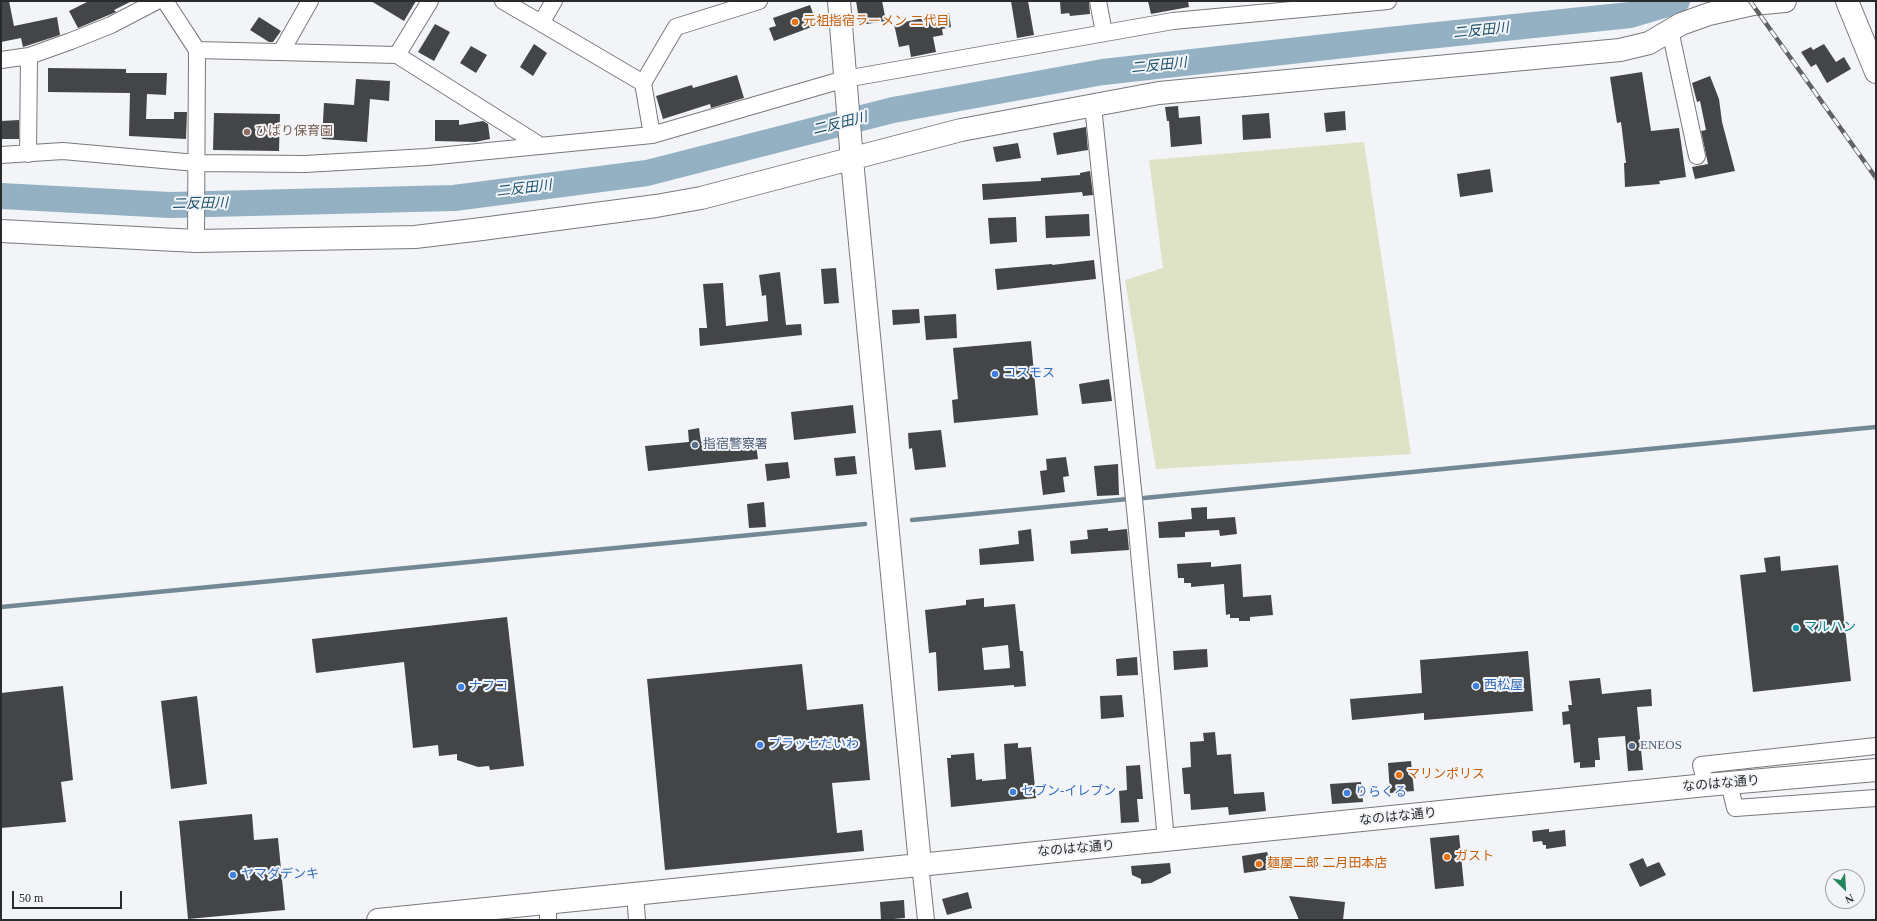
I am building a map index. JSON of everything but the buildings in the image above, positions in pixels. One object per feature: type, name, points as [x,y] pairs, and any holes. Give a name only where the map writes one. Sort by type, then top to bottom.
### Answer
[{"type":"main road","points":[[838,1],[920,864]]},
{"type":"main road","points":[[1,231],[196,241],[415,237],[482,229],[656,206],[701,198],[852,160],[962,130],[1159,93],[1620,50],[1649,42],[1681,24],[1709,14],[1753,4],[1785,1]]},
{"type":"main road","points":[[1847,1],[1876,72]]},
{"type":"main road","name":"なのはな通り","points":[[378,920],[548,912],[635,894],[1706,785],[1876,770]]},
{"type":"street","points":[[1,60],[29,56],[111,25],[157,1]]},
{"type":"street","points":[[165,1],[197,50],[196,241]]},
{"type":"street","points":[[281,52],[310,1]]},
{"type":"street","points":[[398,55],[430,1]]},
{"type":"street","points":[[503,1],[643,83]]},
{"type":"street","points":[[541,23],[554,1]]},
{"type":"street","points":[[652,135],[643,83],[676,27],[759,1]]},
{"type":"street","points":[[1098,1],[1104,33]]},
{"type":"street","points":[[1236,15],[1244,1]]},
{"type":"street","points":[[1,155],[63,151],[196,163],[305,164],[428,157],[652,135],[846,86],[1104,33],[1173,21],[1351,3],[1388,1]]},
{"type":"street","points":[[1670,30],[1697,156]]},
{"type":"street","points":[[197,50],[398,55],[541,146]]},
{"type":"street","points":[[28,154],[29,56]]},
{"type":"street","points":[[1093,106],[1135,509],[1166,840]]},
{"type":"street","points":[[1706,785],[1701,766],[1876,746]]},
{"type":"street","points":[[1729,783],[1735,808],[1876,798]]},
{"type":"street","points":[[920,864],[926,920]]},
{"type":"street","points":[[635,894],[637,920]]},
{"type":"green space","points":[[1364,142],[1411,454],[1156,469],[1125,280],[1163,268],[1149,160]]},
{"type":"waterway","name":"二反田川","points":[[1,196],[170,205],[454,198],[647,173],[893,110],[1103,72],[1630,15],[1677,1]]},
{"type":"waterway","points":[[1144,498],[1876,427]]},
{"type":"waterway","points":[[912,520],[1128,499]]},
{"type":"waterway","points":[[1,607],[865,524]]},
{"type":"railway","points":[[1750,1],[1876,178]]},
{"type":"place","name":"元祖指宿ラーメン 二代目","points":[[795,22]]},
{"type":"place","name":"ひばり保育園","points":[[247,132]]},
{"type":"place","name":"コスモス","points":[[995,374]]},
{"type":"place","name":"指宿警察署","points":[[695,445]]},
{"type":"place","name":"マルハン","points":[[1796,628]]},
{"type":"place","name":"西松屋","points":[[1476,686]]},
{"type":"place","name":"ナフコ","points":[[461,687]]},
{"type":"place","name":"プラッセだいわ","points":[[760,745]]},
{"type":"place","name":"ENEOS","points":[[1632,746]]},
{"type":"place","name":"マリンポリス","points":[[1399,775]]},
{"type":"place","name":"セブン-イレブン","points":[[1013,792]]},
{"type":"place","name":"りらくる","points":[[1347,793]]},
{"type":"place","name":"ガスト","points":[[1447,857]]},
{"type":"place","name":"麺屋二郎 二月田本店","points":[[1259,864]]},
{"type":"place","name":"ヤマダデンキ","points":[[233,875]]}]
